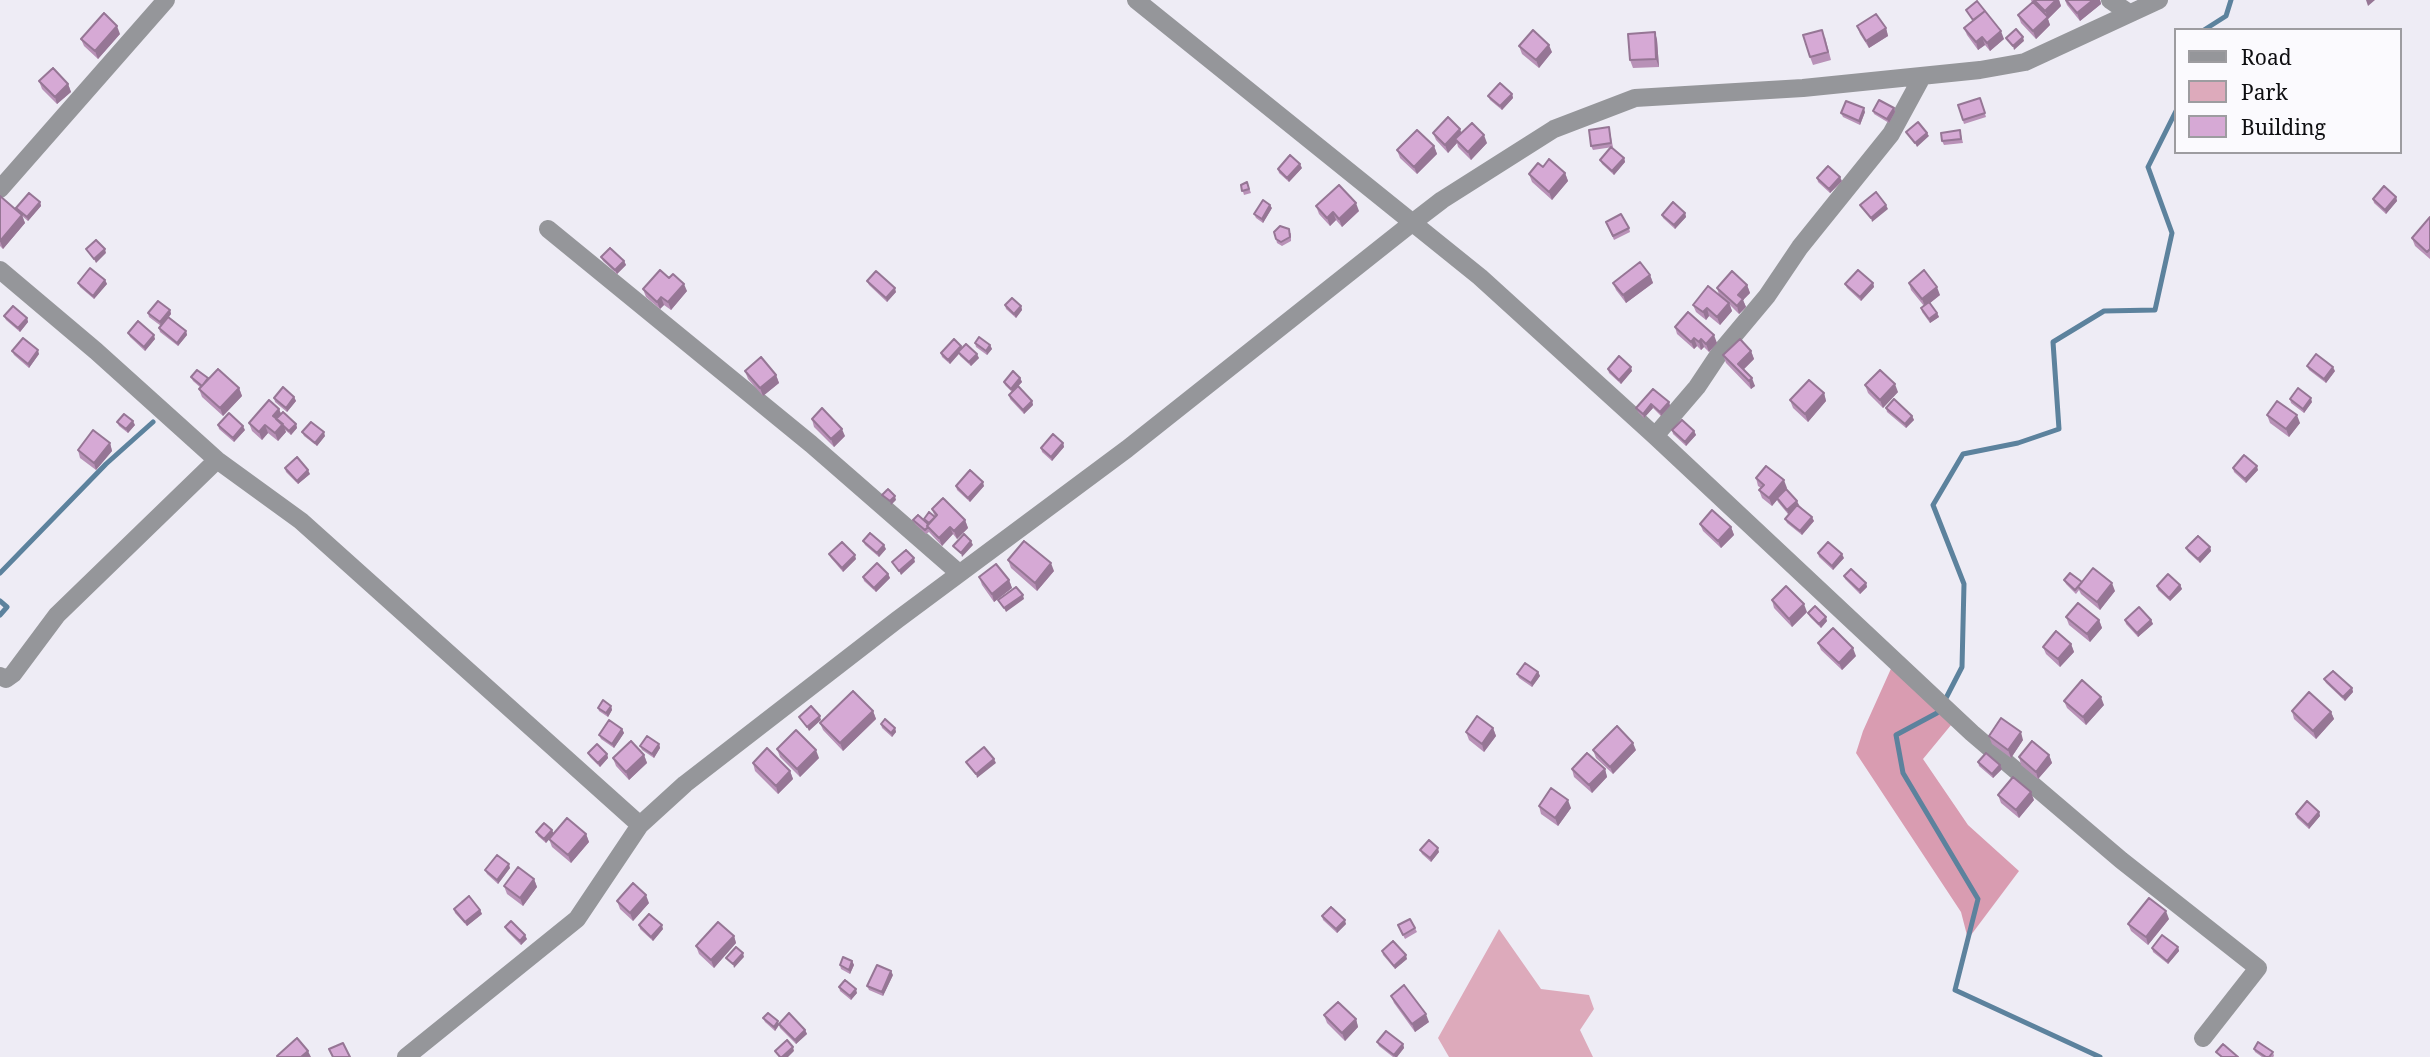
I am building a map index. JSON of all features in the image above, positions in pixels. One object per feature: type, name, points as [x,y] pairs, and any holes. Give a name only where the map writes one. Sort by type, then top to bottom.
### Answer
[{"type":"street","points":[[0,189],[166,0]]},
{"type":"street","points":[[1136,0],[1480,277],[1655,436],[1972,733],[2121,860],[2258,968],[2203,1038]]},
{"type":"street","points":[[2110,0],[2129,13]]},
{"type":"street","points":[[406,1057],[576,919],[640,825],[685,784],[959,573],[1127,449],[1442,200],[1554,129],[1635,98],[1803,88],[1980,71],[2025,62],[2159,0]]},
{"type":"street","points":[[1655,436],[1697,387],[1721,351],[1767,296],[1800,247],[1891,134],[1922,77]]},
{"type":"street","points":[[548,229],[811,444],[959,573]]},
{"type":"street","points":[[0,270],[96,351],[216,460],[301,521],[640,825]]},
{"type":"street","points":[[0,676],[6,679],[13,674],[57,615],[216,460]]},
{"type":"green space","points":[[1499,929],[1541,989],[1589,995],[1594,1009],[1580,1030],[1593,1057],[1449,1057],[1438,1038]]},
{"type":"shaded area","points":[[1894,662],[1956,719],[1923,759],[1968,825],[2019,871],[1968,939],[1961,912],[1856,753]]},
{"type":"building","points":[[2034,0],[2056,0],[2045,11]]},
{"type":"building","points":[[2066,0],[2093,0],[2077,13]]},
{"type":"building","points":[[1977,1],[1985,11],[1973,20],[1966,10]]},
{"type":"building","points":[[2033,2],[2048,17],[2033,31],[2018,15]]},
{"type":"building","points":[[1985,11],[2001,31],[1987,43],[1982,37],[1976,42],[1964,28]]},
{"type":"building","points":[[104,13],[117,26],[95,51],[81,39]]},
{"type":"building","points":[[1876,14],[1886,28],[1866,41],[1857,26]]},
{"type":"building","points":[[2016,29],[2023,37],[2013,46],[2006,38]]},
{"type":"building","points":[[1533,30],[1549,45],[1536,60],[1519,46]]},
{"type":"building","points":[[1822,30],[1828,52],[1810,57],[1803,35]]},
{"type":"building","points":[[1655,32],[1656,59],[1630,60],[1628,34]]},
{"type":"building","points":[[53,68],[68,84],[55,97],[39,81]]},
{"type":"building","points":[[1500,83],[1512,94],[1500,106],[1488,96]]},
{"type":"building","points":[[1980,98],[1985,113],[1963,120],[1958,105]]},
{"type":"building","points":[[1879,100],[1894,108],[1887,119],[1873,111]]},
{"type":"building","points":[[1846,101],[1864,108],[1859,121],[1841,113]]},
{"type":"building","points":[[1448,117],[1460,129],[1445,145],[1433,133]]},
{"type":"building","points":[[1918,122],[1927,133],[1915,143],[1906,132]]},
{"type":"building","points":[[1472,123],[1484,135],[1468,152],[1455,139]]},
{"type":"building","points":[[1609,127],[1611,143],[1591,146],[1589,130]]},
{"type":"building","points":[[1417,130],[1434,146],[1414,167],[1397,150]]},
{"type":"building","points":[[1960,130],[1961,139],[1942,141],[1941,133]]},
{"type":"building","points":[[1611,147],[1624,158],[1612,171],[1600,160]]},
{"type":"building","points":[[1290,155],[1300,164],[1287,178],[1278,169]]},
{"type":"building","points":[[1549,159],[1565,173],[1549,192],[1529,174],[1538,163],[1543,167]]},
{"type":"building","points":[[1828,166],[1840,177],[1829,189],[1817,178]]},
{"type":"building","points":[[1247,182],[1249,189],[1242,191],[1241,185]]},
{"type":"building","points":[[1339,185],[1356,203],[1339,219],[1333,212],[1327,218],[1316,206]]},
{"type":"building","points":[[2384,186],[2396,197],[2385,210],[2373,199]]},
{"type":"building","points":[[1876,192],[1886,205],[1871,218],[1860,205]]},
{"type":"building","points":[[29,193],[40,202],[27,217],[16,208]]},
{"type":"building","points":[[0,196],[22,215],[0,241]]},
{"type":"building","points":[[1263,200],[1270,205],[1262,219],[1254,214]]},
{"type":"building","points":[[1673,202],[1685,213],[1674,225],[1662,215]]},
{"type":"building","points":[[1621,214],[1629,228],[1613,236],[1606,222]]},
{"type":"building","points":[[2430,217],[2430,249],[2427,252],[2412,238]]},
{"type":"building","points":[[1280,226],[1289,229],[1290,237],[1281,242],[1276,239],[1274,232]]},
{"type":"building","points":[[96,240],[105,249],[94,259],[86,249]]},
{"type":"building","points":[[610,248],[624,261],[615,270],[601,257]]},
{"type":"building","points":[[1640,262],[1650,275],[1623,295],[1613,283]]},
{"type":"building","points":[[90,268],[105,280],[93,296],[78,283]]},
{"type":"building","points":[[660,270],[669,278],[673,274],[684,284],[668,302],[661,297],[657,302],[643,289]]},
{"type":"building","points":[[1858,270],[1873,283],[1860,297],[1845,284]]},
{"type":"building","points":[[1924,270],[1937,287],[1922,299],[1909,283]]},
{"type":"building","points":[[876,271],[895,288],[886,298],[867,281]]},
{"type":"building","points":[[1732,271],[1747,285],[1738,295],[1743,299],[1737,306],[1717,288]]},
{"type":"building","points":[[1708,286],[1729,303],[1717,317],[1707,308],[1703,312],[1693,305]]},
{"type":"building","points":[[1012,298],[1021,306],[1014,314],[1005,305]]},
{"type":"building","points":[[158,301],[170,310],[160,322],[148,313]]},
{"type":"building","points":[[1929,302],[1937,313],[1929,319],[1921,308]]},
{"type":"building","points":[[13,306],[27,318],[18,328],[4,316]]},
{"type":"building","points":[[1688,312],[1714,335],[1706,344],[1701,339],[1699,342],[1694,338],[1691,342],[1675,327]]},
{"type":"building","points":[[168,317],[186,331],[177,343],[159,328]]},
{"type":"building","points":[[138,321],[154,335],[144,347],[128,333]]},
{"type":"building","points":[[979,337],[990,345],[986,351],[975,343]]},
{"type":"building","points":[[23,338],[38,350],[28,364],[12,351]]},
{"type":"building","points":[[954,339],[961,346],[948,360],[941,353]]},
{"type":"building","points":[[1740,339],[1751,351],[1738,364],[1752,378],[1749,381],[1723,355]]},
{"type":"building","points":[[966,344],[977,354],[969,362],[958,352]]},
{"type":"building","points":[[2316,354],[2333,367],[2324,379],[2307,366]]},
{"type":"building","points":[[1619,356],[1631,367],[1619,380],[1608,369]]},
{"type":"building","points":[[761,357],[776,375],[760,388],[745,371]]},
{"type":"building","points":[[218,369],[239,388],[220,408],[199,389]]},
{"type":"building","points":[[197,370],[208,378],[202,386],[191,377]]},
{"type":"building","points":[[1880,370],[1895,384],[1880,400],[1865,385]]},
{"type":"building","points":[[1013,371],[1020,378],[1011,389],[1004,382]]},
{"type":"building","points":[[1809,380],[1824,393],[1805,414],[1790,400]]},
{"type":"building","points":[[1018,386],[1032,401],[1023,410],[1009,395]]},
{"type":"building","points":[[283,387],[294,397],[286,408],[274,398]]},
{"type":"building","points":[[2298,388],[2311,398],[2303,409],[2290,399]]},
{"type":"building","points":[[1653,389],[1669,402],[1660,412],[1651,404],[1643,414],[1636,408]]},
{"type":"building","points":[[1894,399],[1912,416],[1905,424],[1886,408]]},
{"type":"building","points":[[269,400],[279,409],[273,416],[283,424],[275,433],[265,425],[259,432],[249,423]]},
{"type":"building","points":[[2277,401],[2297,415],[2286,429],[2267,415]]},
{"type":"building","points":[[822,408],[842,429],[831,439],[812,419]]},
{"type":"building","points":[[283,412],[296,424],[289,431],[276,419]]},
{"type":"building","points":[[229,413],[243,426],[233,438],[218,425]]},
{"type":"building","points":[[124,414],[133,421],[126,429],[117,422]]},
{"type":"building","points":[[1682,420],[1694,431],[1685,442],[1672,430]]},
{"type":"building","points":[[311,422],[324,432],[315,443],[302,432]]},
{"type":"building","points":[[93,430],[110,443],[94,463],[78,450]]},
{"type":"building","points":[[1053,434],[1063,443],[1051,457],[1041,448]]},
{"type":"building","points":[[2244,455],[2257,466],[2245,479],[2233,468]]},
{"type":"building","points":[[297,457],[308,470],[297,481],[285,468]]},
{"type":"building","points":[[1766,466],[1784,480],[1769,498],[1759,490],[1764,485],[1756,478]]},
{"type":"building","points":[[970,470],[983,482],[968,498],[956,486]]},
{"type":"building","points":[[888,489],[895,496],[890,501],[882,495]]},
{"type":"building","points":[[1786,489],[1797,501],[1787,510],[1777,498]]},
{"type":"building","points":[[943,498],[965,520],[954,531],[950,527],[939,538],[927,526],[937,515],[932,509]]},
{"type":"building","points":[[1797,505],[1812,517],[1800,531],[1785,519]]},
{"type":"building","points":[[1712,510],[1731,527],[1718,541],[1700,524]]},
{"type":"building","points":[[929,512],[935,517],[929,523],[924,519]]},
{"type":"building","points":[[918,515],[928,524],[925,530],[913,520]]},
{"type":"building","points":[[870,533],[884,545],[877,553],[863,541]]},
{"type":"building","points":[[964,534],[971,541],[961,553],[953,546]]},
{"type":"building","points":[[2198,536],[2210,547],[2198,559],[2186,548]]},
{"type":"building","points":[[1024,541],[1051,563],[1035,583],[1008,560]]},
{"type":"building","points":[[842,542],[855,555],[842,568],[829,554]]},
{"type":"building","points":[[1828,542],[1842,554],[1832,566],[1818,553]]},
{"type":"building","points":[[906,550],[914,558],[899,571],[892,562]]},
{"type":"building","points":[[877,563],[888,574],[874,588],[863,577]]},
{"type":"building","points":[[996,564],[1009,580],[992,594],[979,577]]},
{"type":"building","points":[[2093,568],[2112,583],[2097,602],[2078,587]]},
{"type":"building","points":[[1851,569],[1866,583],[1859,590],[1844,576]]},
{"type":"building","points":[[2070,573],[2082,582],[2075,590],[2064,580]]},
{"type":"building","points":[[2168,574],[2180,585],[2169,598],[2157,586]]},
{"type":"building","points":[[1786,586],[1804,604],[1789,619],[1772,600]]},
{"type":"building","points":[[1016,587],[1023,595],[1004,608],[998,600]]},
{"type":"building","points":[[2078,603],[2099,620],[2087,634],[2066,617]]},
{"type":"building","points":[[1815,606],[1826,617],[1819,624],[1808,613]]},
{"type":"building","points":[[2139,607],[2151,620],[2137,633],[2125,620]]},
{"type":"building","points":[[1833,628],[1853,648],[1839,663],[1818,643]]},
{"type":"building","points":[[2056,631],[2071,644],[2058,659],[2043,647]]},
{"type":"building","points":[[1525,663],[1538,672],[1531,683],[1517,674]]},
{"type":"building","points":[[2333,671],[2352,688],[2343,697],[2324,679]]},
{"type":"building","points":[[2082,680],[2101,697],[2083,717],[2064,701]]},
{"type":"building","points":[[853,691],[873,711],[840,743],[820,723]]},
{"type":"building","points":[[2309,692],[2331,712],[2313,731],[2292,711]]},
{"type":"building","points":[[603,700],[611,706],[606,713],[598,708]]},
{"type":"building","points":[[811,706],[820,716],[807,727],[799,717]]},
{"type":"building","points":[[1477,716],[1493,728],[1482,744],[1466,732]]},
{"type":"building","points":[[2001,718],[2021,732],[2008,750],[1989,736]]},
{"type":"building","points":[[885,719],[895,728],[891,733],[881,724]]},
{"type":"building","points":[[609,720],[622,729],[612,744],[599,735]]},
{"type":"building","points":[[1617,726],[1633,743],[1610,767],[1593,750]]},
{"type":"building","points":[[796,730],[816,750],[797,769],[777,749]]},
{"type":"building","points":[[647,736],[659,744],[652,754],[640,746]]},
{"type":"building","points":[[631,741],[644,755],[626,772],[613,758]]},
{"type":"building","points":[[2032,741],[2049,755],[2036,772],[2019,757]]},
{"type":"building","points":[[597,744],[607,754],[598,763],[588,753]]},
{"type":"building","points":[[984,747],[994,759],[976,774],[966,762]]},
{"type":"building","points":[[767,748],[790,771],[776,786],[753,763]]},
{"type":"building","points":[[1587,753],[1605,769],[1589,785],[1572,769]]},
{"type":"building","points":[[1986,753],[2000,765],[1992,774],[1978,762]]},
{"type":"building","points":[[2013,777],[2031,792],[2016,810],[1998,795]]},
{"type":"building","points":[[1551,788],[1568,800],[1555,818],[1539,806]]},
{"type":"building","points":[[2307,801],[2319,812],[2308,825],[2296,814]]},
{"type":"building","points":[[567,818],[586,834],[568,855],[549,839]]},
{"type":"building","points":[[544,823],[552,830],[544,839],[536,832]]},
{"type":"building","points":[[1429,840],[1438,848],[1430,858],[1420,850]]},
{"type":"building","points":[[497,855],[509,864],[497,880],[485,870]]},
{"type":"building","points":[[518,867],[534,879],[520,898],[504,886]]},
{"type":"building","points":[[633,883],[646,895],[630,913],[617,901]]},
{"type":"building","points":[[469,896],[480,910],[465,922],[454,909]]},
{"type":"building","points":[[2149,898],[2166,911],[2146,937],[2128,924]]},
{"type":"building","points":[[1331,907],[1345,920],[1336,929],[1322,916]]},
{"type":"building","points":[[649,914],[662,925],[651,937],[639,925]]},
{"type":"building","points":[[1410,919],[1415,928],[1403,935],[1398,925]]},
{"type":"building","points":[[511,921],[525,935],[520,941],[505,927]]},
{"type":"building","points":[[718,922],[734,936],[711,960],[696,946]]},
{"type":"building","points":[[2162,935],[2178,947],[2167,961],[2152,948]]},
{"type":"building","points":[[1393,941],[1406,955],[1394,966],[1382,951]]},
{"type":"building","points":[[736,947],[743,953],[733,964],[726,958]]},
{"type":"building","points":[[843,957],[852,961],[849,970],[840,965]]},
{"type":"building","points":[[877,965],[891,971],[882,992],[867,986]]},
{"type":"building","points":[[845,980],[856,989],[850,996],[839,987]]},
{"type":"building","points":[[1404,985],[1426,1014],[1412,1024],[1391,996]]},
{"type":"building","points":[[1338,1002],[1356,1019],[1342,1033],[1324,1015]]},
{"type":"building","points":[[768,1013],[778,1021],[774,1027],[763,1018]]},
{"type":"building","points":[[789,1013],[805,1030],[795,1040],[779,1024]]},
{"type":"building","points":[[1386,1031],[1403,1044],[1394,1055],[1377,1042]]},
{"type":"building","points":[[297,1038],[308,1051],[301,1057],[277,1056]]},
{"type":"building","points":[[787,1040],[793,1047],[780,1057],[775,1051]]},
{"type":"building","points":[[2258,1042],[2273,1052],[2269,1057],[2254,1049]]},
{"type":"building","points":[[343,1043],[350,1057],[333,1057],[329,1049]]},
{"type":"building","points":[[2223,1044],[2238,1057],[2222,1057],[2216,1052]]},
{"type":"waterway","points":[[2207,28],[2226,16],[2231,0]]},
{"type":"waterway","points":[[1945,700],[1962,667],[1964,584],[1933,505],[1963,454],[2018,443],[2059,429],[2053,342],[2104,311],[2155,310],[2172,233],[2148,167],[2174,115]]},
{"type":"waterway","points":[[0,573],[106,464],[153,422]]},
{"type":"waterway","points":[[0,601],[7,607],[0,615]]},
{"type":"waterway","points":[[1937,713],[1896,735],[1903,773],[1978,899],[1955,990],[2100,1057]]}]
